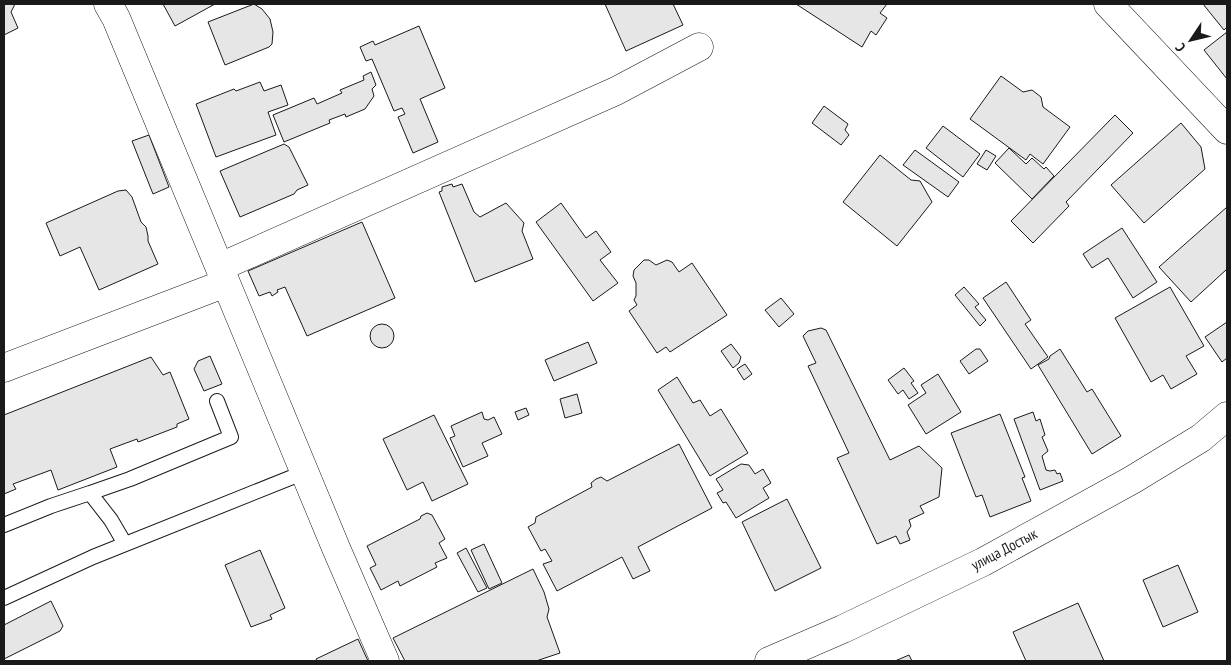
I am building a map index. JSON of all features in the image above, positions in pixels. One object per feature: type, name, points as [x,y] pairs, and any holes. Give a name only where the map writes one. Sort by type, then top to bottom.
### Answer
[{"type":"street","points":[[108,4],[116,18],[385,661]]},
{"type":"street","points":[[1108,4],[1227,130]]},
{"type":"street","points":[[4,368],[223,275],[616,91],[699,48]]},
{"type":"street","name":"улица Достык","points":[[769,661],[843,629],[982,562],[1132,480],[1201,438],[1227,416]]},
{"type":"lane","points":[[4,525],[130,479],[231,437],[217,401]]},
{"type":"lane","points":[[4,598],[126,544],[305,472]]},
{"type":"lane","points":[[90,494],[111,520],[126,544]]},
{"type":"building","points":[[4,4],[15,4],[11,12],[18,28],[4,35]]},
{"type":"building","points":[[163,4],[215,4],[175,26]]},
{"type":"building","points":[[254,4],[262,9],[270,19],[273,32],[272,44],[269,47],[225,65],[208,22]]},
{"type":"building","points":[[605,4],[673,4],[683,25],[626,51]]},
{"type":"building","points":[[796,4],[887,4],[880,13],[887,18],[876,35],[871,31],[862,47]]},
{"type":"building","points":[[1203,4],[1227,4],[1227,27],[1224,30]]},
{"type":"building","points":[[419,26],[445,88],[420,99],[438,142],[413,153],[398,117],[405,114],[402,108],[394,111],[372,59],[366,61],[360,47],[373,41],[375,45]]},
{"type":"building","points":[[1227,32],[1227,79],[1204,50]]},
{"type":"building","points":[[371,72],[376,85],[372,89],[374,96],[365,109],[346,117],[345,114],[329,120],[330,123],[284,142],[273,115],[314,98],[317,104],[342,93],[340,90],[364,80],[363,76]]},
{"type":"building","points":[[1001,76],[1023,92],[1032,90],[1041,97],[1043,107],[1070,127],[1043,164],[1030,154],[1026,160],[970,119]]},
{"type":"building","points":[[260,82],[264,91],[281,85],[288,105],[268,112],[276,135],[216,157],[196,104],[234,89],[236,91]]},
{"type":"building","points":[[824,106],[848,124],[845,130],[849,135],[841,145],[812,123]]},
{"type":"building","points":[[1115,115],[1133,133],[1066,202],[1069,206],[1033,243],[1011,221]]},
{"type":"building","points":[[1181,123],[1201,147],[1205,169],[1144,223],[1111,185]]},
{"type":"building","points":[[943,126],[980,154],[963,177],[926,148]]},
{"type":"building","points":[[149,135],[169,187],[153,194],[132,141]]},
{"type":"building","points":[[284,144],[289,147],[308,185],[297,190],[294,194],[240,217],[220,171]]},
{"type":"building","points":[[1009,148],[1026,164],[1032,158],[1044,169],[1046,167],[1054,176],[1032,199],[995,163]]},
{"type":"building","points":[[915,150],[959,182],[948,197],[903,165]]},
{"type":"building","points":[[986,150],[996,156],[987,170],[977,164]]},
{"type":"building","points":[[880,155],[911,180],[920,181],[932,202],[897,246],[843,202]]},
{"type":"building","points":[[452,184],[453,187],[462,184],[474,212],[480,217],[506,203],[524,223],[522,231],[533,259],[475,282],[439,192],[442,191],[442,187]]},
{"type":"building","points":[[126,190],[132,197],[141,222],[146,227],[148,241],[158,264],[99,290],[80,247],[60,256],[46,223],[118,191]]},
{"type":"building","points":[[561,203],[586,238],[596,231],[611,252],[600,260],[618,283],[593,301],[536,222]]},
{"type":"building","points":[[1227,207],[1227,269],[1191,302],[1159,267]]},
{"type":"building","points":[[362,222],[395,298],[307,336],[285,287],[277,290],[278,292],[272,296],[270,292],[259,296],[248,271]]},
{"type":"building","points":[[1122,228],[1157,282],[1133,298],[1108,258],[1092,268],[1083,254]]},
{"type":"building","points":[[644,260],[649,260],[656,265],[667,260],[672,262],[679,272],[692,263],[727,315],[670,352],[666,347],[657,353],[629,311],[637,305],[634,300],[636,296],[636,283],[633,276],[634,270]]},
{"type":"building","points":[[1006,282],[1031,320],[1025,324],[1048,357],[1031,369],[983,298]]},
{"type":"building","points":[[964,287],[979,304],[975,307],[986,320],[980,326],[955,295]]},
{"type":"building","points":[[1170,287],[1204,346],[1186,356],[1197,374],[1171,389],[1163,375],[1151,382],[1115,318]]},
{"type":"building","points":[[781,298],[794,314],[779,327],[765,310]]},
{"type":"building","points":[[1227,322],[1227,358],[1222,362],[1205,337]]},
{"type":"building","points":[[377,324],[387,324],[394,331],[394,341],[387,348],[377,348],[370,341],[370,331]]},
{"type":"building","points":[[821,328],[826,330],[890,460],[919,446],[942,468],[939,497],[920,506],[924,513],[909,520],[911,526],[907,532],[910,540],[900,544],[896,536],[877,544],[837,458],[849,453],[808,366],[816,363],[803,336],[808,331]]},
{"type":"building","points":[[588,342],[597,363],[554,381],[545,360]]},
{"type":"building","points":[[731,344],[741,357],[739,363],[733,368],[721,351]]},
{"type":"building","points":[[976,349],[980,349],[988,361],[969,374],[960,361]]},
{"type":"building","points":[[1060,349],[1087,392],[1092,389],[1121,436],[1092,454],[1038,365],[1049,359],[1050,356]]},
{"type":"building","points":[[210,356],[222,384],[204,391],[194,369],[198,361]]},
{"type":"building","points":[[151,357],[163,375],[170,372],[189,419],[177,424],[177,427],[138,442],[137,439],[110,449],[117,467],[58,490],[51,470],[13,484],[16,489],[4,494],[4,415]]},
{"type":"building","points":[[745,364],[752,374],[744,380],[737,369]]},
{"type":"building","points":[[904,368],[914,381],[911,383],[918,393],[909,399],[903,390],[898,394],[888,380]]},
{"type":"building","points":[[938,374],[961,412],[926,434],[908,405],[926,393],[921,385]]},
{"type":"building","points":[[677,377],[693,403],[700,400],[710,416],[721,409],[748,453],[710,476],[658,390]]},
{"type":"building","points":[[577,394],[582,413],[565,418],[560,399]]},
{"type":"building","points":[[526,408],[529,415],[518,420],[515,412]]},
{"type":"building","points":[[482,412],[484,419],[488,420],[494,417],[502,434],[482,443],[488,456],[463,467],[450,438],[455,436],[451,426]]},
{"type":"building","points":[[1033,412],[1036,421],[1040,419],[1045,435],[1042,437],[1048,451],[1042,456],[1046,470],[1055,470],[1057,474],[1060,473],[1063,481],[1040,490],[1014,419]]},
{"type":"building","points":[[1000,414],[1025,477],[1022,478],[1031,501],[990,517],[982,495],[976,497],[951,433]]},
{"type":"building","points":[[434,415],[468,484],[432,501],[423,482],[407,490],[383,439]]},
{"type":"building","points":[[679,444],[712,508],[638,547],[650,571],[633,579],[622,557],[557,591],[543,564],[552,561],[545,549],[541,551],[528,527],[535,523],[536,517],[592,487],[591,483],[596,479],[601,477],[607,481]]},
{"type":"building","points":[[741,464],[749,465],[755,474],[763,469],[771,483],[763,488],[769,498],[736,518],[726,502],[723,503],[717,493],[723,490],[716,479]]},
{"type":"building","points":[[787,499],[821,568],[775,591],[742,522]]},
{"type":"building","points":[[427,513],[432,515],[445,539],[439,543],[447,558],[435,563],[437,567],[400,586],[398,581],[381,590],[370,568],[376,565],[367,546],[420,519],[421,516]]},
{"type":"building","points":[[484,544],[502,583],[489,589],[471,550]]},
{"type":"building","points":[[466,548],[487,588],[478,592],[457,553]]},
{"type":"building","points":[[260,550],[285,608],[270,615],[272,619],[251,627],[225,565]]},
{"type":"building","points":[[1178,565],[1198,612],[1163,627],[1143,580]]},
{"type":"building","points":[[533,569],[544,592],[549,609],[547,617],[560,653],[536,661],[405,661],[393,638]]},
{"type":"building","points":[[51,601],[63,626],[60,631],[4,659],[4,625]]},
{"type":"building","points":[[1078,603],[1104,661],[1026,661],[1013,632]]},
{"type":"building","points":[[358,639],[368,661],[317,661],[316,659]]},
{"type":"building","points":[[909,655],[912,661],[895,661]]}]
